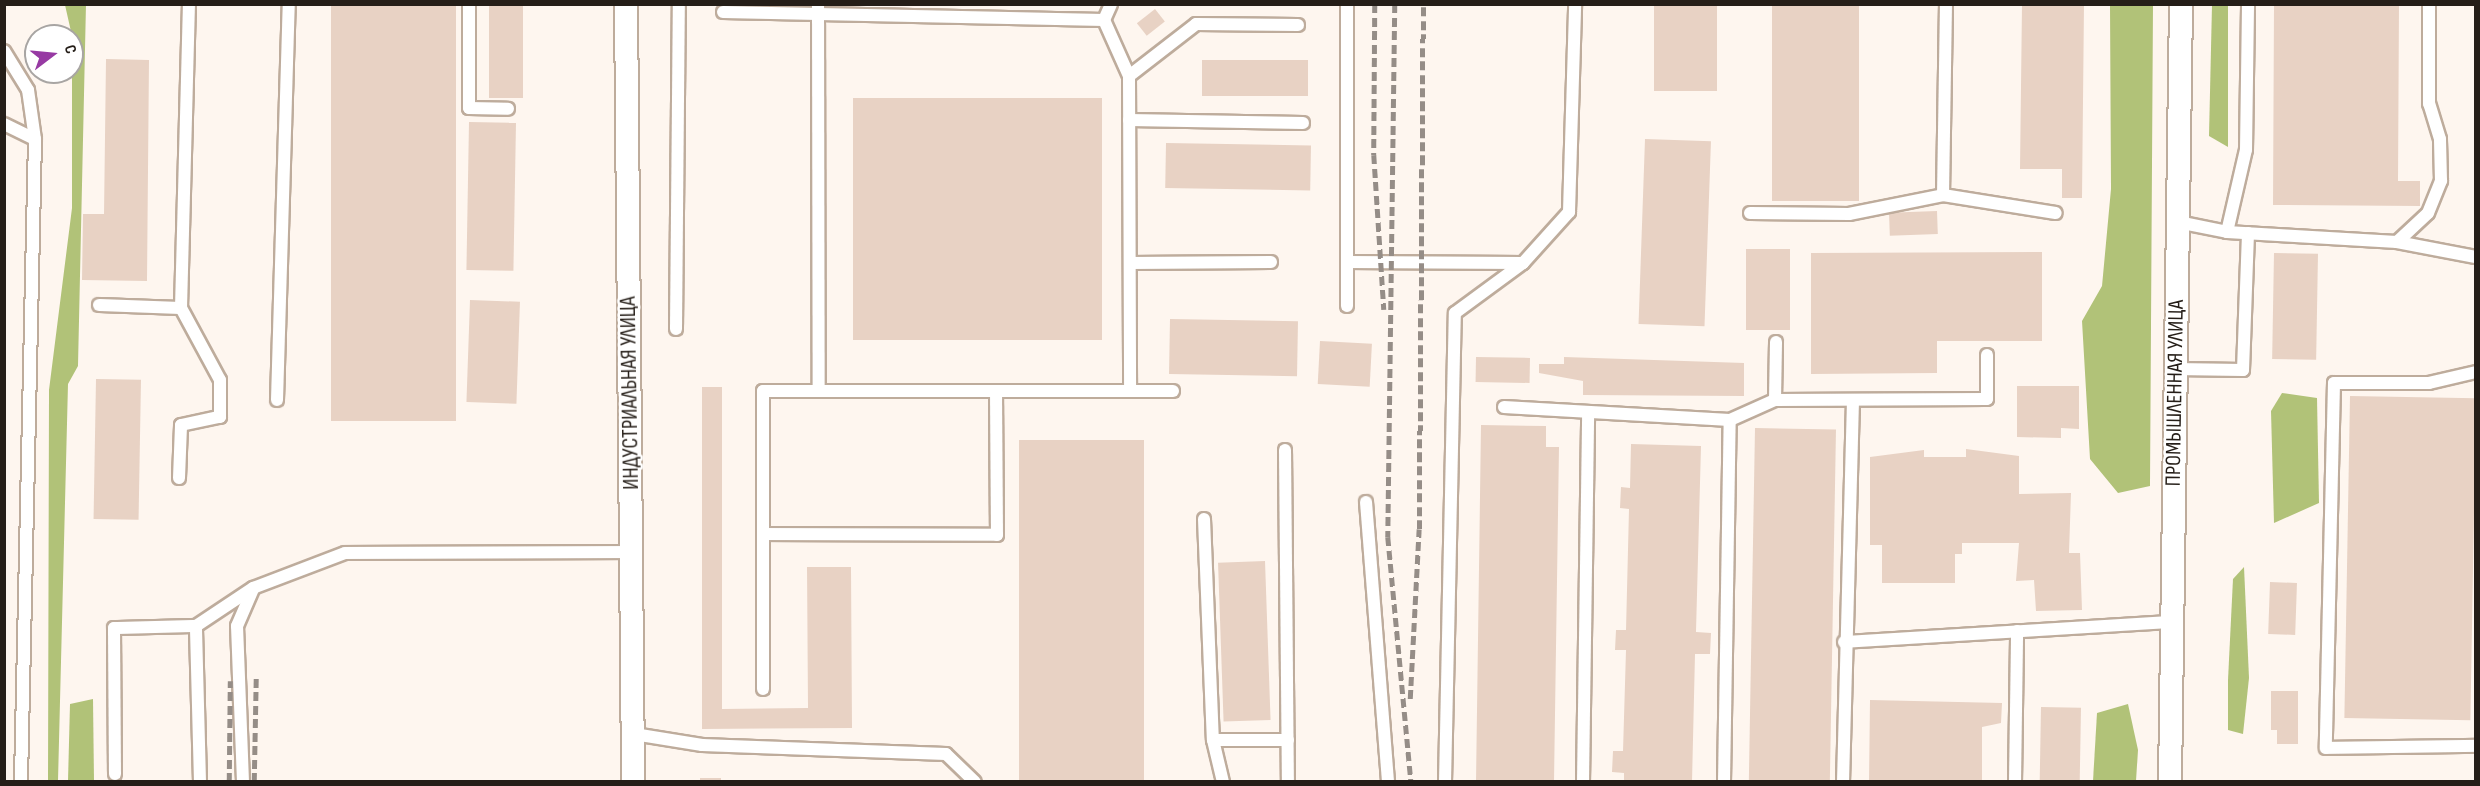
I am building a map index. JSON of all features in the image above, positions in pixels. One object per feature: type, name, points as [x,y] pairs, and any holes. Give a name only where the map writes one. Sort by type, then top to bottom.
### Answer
[{"type":"street","name":"ИНДУСТРИАЛЬНАЯ УЛИЦА","points":[[626,4],[633,782]]},
{"type":"street","name":"ПРОМЫШЛЕННАЯ УЛИЦА","points":[[2170,782],[2181,4]]},
{"type":"lane","points":[[179,478],[181,425],[220,417],[220,380],[181,308],[189,4]]},
{"type":"lane","points":[[277,400],[289,4]]},
{"type":"lane","points":[[469,4],[469,108],[508,109]]},
{"type":"lane","points":[[676,329],[679,4]]},
{"type":"lane","points":[[1111,4],[1104,20],[1129,76],[1130,391]]},
{"type":"lane","points":[[1347,4],[1347,306]]},
{"type":"lane","points":[[1445,782],[1455,313],[1523,263],[1569,212],[1575,4]]},
{"type":"lane","points":[[1943,195],[1946,4]]},
{"type":"lane","points":[[2227,232],[2246,150],[2248,4]]},
{"type":"lane","points":[[2397,242],[2428,213],[2441,181],[2440,139],[2429,104],[2428,4]]},
{"type":"lane","points":[[723,12],[819,10],[1104,20]]},
{"type":"lane","points":[[819,10],[819,391]]},
{"type":"lane","points":[[1129,76],[1196,24],[1298,25]]},
{"type":"lane","points":[[4,51],[28,90],[35,139],[21,782]]},
{"type":"lane","points":[[1129,120],[1303,123]]},
{"type":"lane","points":[[4,124],[35,139]]},
{"type":"lane","points":[[1750,213],[1849,214],[1943,195],[2056,213]]},
{"type":"lane","points":[[2178,222],[2227,232],[2397,242],[2475,257]]},
{"type":"lane","points":[[2175,369],[2243,370],[2247,233]]},
{"type":"lane","points":[[1130,263],[1271,262]]},
{"type":"lane","points":[[1347,262],[1523,263]]},
{"type":"lane","points":[[99,305],[181,308]]},
{"type":"lane","points":[[1775,400],[1776,342]]},
{"type":"lane","points":[[1504,407],[1730,420],[1775,400],[1987,399],[1988,355]]},
{"type":"lane","points":[[2475,372],[2429,383],[2334,383],[2326,748],[2475,747]]},
{"type":"lane","points":[[764,689],[764,391],[1173,391]]},
{"type":"lane","points":[[764,534],[997,535],[996,391]]},
{"type":"lane","points":[[1843,782],[1844,642],[1853,400]]},
{"type":"lane","points":[[1583,782],[1588,412]]},
{"type":"lane","points":[[1724,782],[1730,420]]},
{"type":"lane","points":[[1285,450],[1288,782]]},
{"type":"lane","points":[[1366,502],[1388,782]]},
{"type":"lane","points":[[1204,519],[1214,740],[1223,782]]},
{"type":"lane","points":[[115,774],[114,628],[196,626],[253,588],[345,553],[631,552]]},
{"type":"lane","points":[[243,782],[237,626],[253,588]]},
{"type":"lane","points":[[1844,642],[2171,622]]},
{"type":"lane","points":[[196,626],[200,782]]},
{"type":"lane","points":[[2015,782],[2017,631]]},
{"type":"lane","points":[[634,734],[702,745],[946,754],[975,782]]},
{"type":"lane","points":[[1214,740],[1288,740]]},
{"type":"green space","points":[[86,4],[78,366],[68,384],[58,781],[48,782],[49,390],[72,208],[72,84],[84,84],[84,24],[69,24],[65,5]]},
{"type":"green space","points":[[2110,5],[2153,5],[2150,486],[2118,493],[2090,459],[2082,321],[2102,286],[2111,189]]},
{"type":"green space","points":[[2212,5],[2228,5],[2228,147],[2209,136]]},
{"type":"green space","points":[[2282,393],[2317,398],[2319,503],[2274,523],[2271,411]]},
{"type":"green space","points":[[2244,567],[2249,678],[2243,734],[2228,730],[2228,680],[2233,579]]},
{"type":"green space","points":[[93,699],[94,781],[68,781],[70,704]]},
{"type":"green space","points":[[2128,704],[2138,750],[2136,781],[2093,781],[2097,713]]},
{"type":"building","points":[[331,4],[456,4],[456,421],[331,421]]},
{"type":"building","points":[[489,4],[523,4],[523,98],[489,98]]},
{"type":"building","points":[[1654,4],[1717,4],[1717,91],[1654,91]]},
{"type":"building","points":[[1772,4],[1859,4],[1859,201],[1772,201]]},
{"type":"building","points":[[2022,4],[2084,4],[2082,198],[2062,198],[2062,169],[2020,169]]},
{"type":"building","points":[[2274,4],[2399,4],[2398,181],[2420,181],[2420,206],[2273,205]]},
{"type":"building","points":[[1155,9],[1165,22],[1147,36],[1137,23]]},
{"type":"building","points":[[106,59],[149,60],[147,281],[82,280],[83,214],[104,214]]},
{"type":"building","points":[[1202,60],[1308,60],[1308,96],[1202,96]]},
{"type":"building","points":[[853,98],[1102,98],[1102,340],[853,340]]},
{"type":"building","points":[[469,122],[516,123],[513,271],[466,270]]},
{"type":"building","points":[[1645,139],[1711,141],[1705,326],[1639,324]]},
{"type":"building","points":[[1166,143],[1311,146],[1310,191],[1165,188]]},
{"type":"building","points":[[1937,211],[1938,234],[1890,236],[1889,213]]},
{"type":"building","points":[[1746,249],[1790,249],[1790,330],[1746,330]]},
{"type":"building","points":[[2042,252],[2042,341],[1937,341],[1937,373],[1811,374],[1811,253]]},
{"type":"building","points":[[2274,253],[2318,254],[2316,360],[2272,359]]},
{"type":"building","points":[[470,300],[520,302],[516,404],[466,402]]},
{"type":"building","points":[[1170,319],[1298,321],[1297,376],[1169,374]]},
{"type":"building","points":[[1320,341],[1372,344],[1370,387],[1318,384]]},
{"type":"building","points":[[1476,357],[1530,358],[1530,383],[1476,382]]},
{"type":"building","points":[[1564,357],[1744,363],[1744,396],[1583,395],[1583,381],[1539,373],[1539,364],[1564,364]]},
{"type":"building","points":[[96,379],[141,380],[139,520],[94,519]]},
{"type":"building","points":[[2017,386],[2079,386],[2079,429],[2061,428],[2061,438],[2017,437]]},
{"type":"building","points":[[702,387],[722,387],[722,709],[808,708],[807,567],[851,567],[852,728],[702,729]]},
{"type":"building","points":[[2350,396],[2476,398],[2470,720],[2344,718]]},
{"type":"building","points":[[1481,425],[1546,426],[1546,447],[1559,447],[1554,782],[1476,782]]},
{"type":"building","points":[[1755,428],[1836,429],[1830,782],[1749,782]]},
{"type":"building","points":[[1019,440],[1144,440],[1144,782],[1019,782]]},
{"type":"building","points":[[1631,444],[1701,446],[1696,632],[1711,633],[1710,654],[1695,654],[1692,782],[1624,782],[1624,773],[1612,772],[1613,751],[1623,751],[1626,650],[1615,650],[1616,630],[1626,630],[1629,509],[1620,508],[1621,487],[1630,488]]},
{"type":"building","points":[[1966,449],[2019,456],[2019,494],[2071,493],[2069,553],[2080,553],[2082,610],[2036,611],[2034,580],[2016,581],[2019,543],[1962,543],[1962,554],[1955,554],[1955,583],[1882,583],[1882,545],[1870,545],[1870,457],[1924,450],[1924,457],[1966,457]]},
{"type":"building","points":[[1265,561],[1271,720],[1224,722],[1218,563]]},
{"type":"building","points":[[2270,582],[2297,583],[2295,635],[2268,634]]},
{"type":"building","points":[[2271,691],[2298,691],[2298,744],[2277,744],[2277,730],[2271,730]]},
{"type":"building","points":[[1870,700],[2002,703],[2001,723],[1982,727],[1982,782],[1869,782]]},
{"type":"building","points":[[2041,707],[2081,708],[2080,782],[2040,782]]},
{"type":"building","points":[[700,778],[721,778],[721,782],[700,782]]},
{"type":"railway","points":[[1375,4],[1374,155],[1384,310]]},
{"type":"railway","points":[[1395,4],[1388,537],[1411,782]]},
{"type":"railway","points":[[1410,699],[1419,529],[1423,4]]},
{"type":"railway","points":[[254,782],[256,676]]},
{"type":"railway","points":[[229,782],[230,681]]}]
